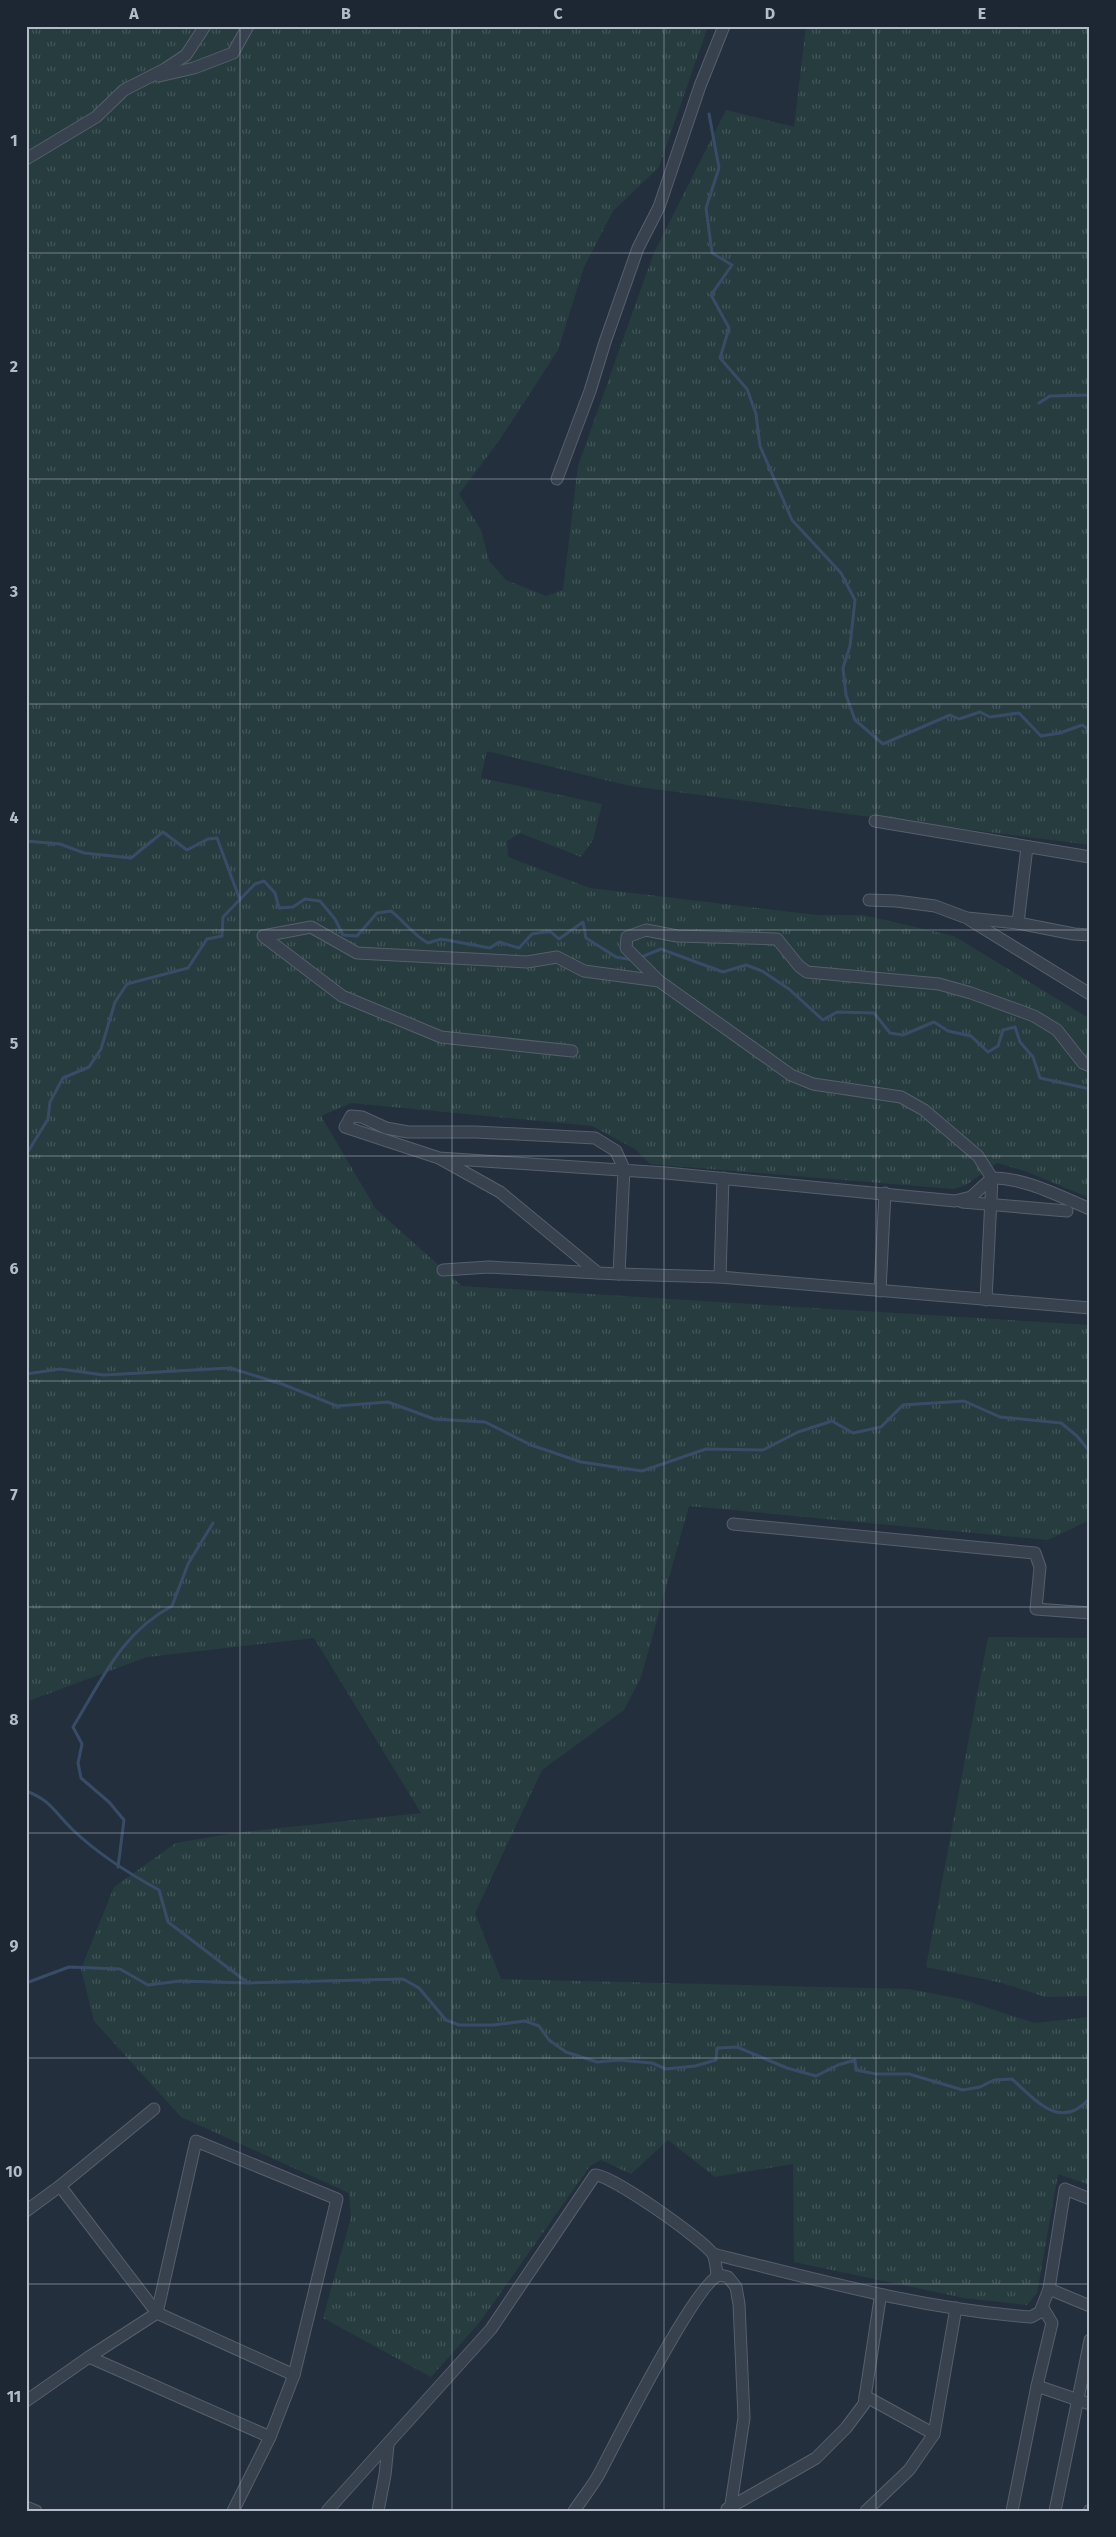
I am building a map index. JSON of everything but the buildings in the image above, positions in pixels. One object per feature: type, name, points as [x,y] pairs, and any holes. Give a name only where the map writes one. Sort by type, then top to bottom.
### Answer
[{"type":"street","points":[[26,159],[96,117],[124,90],[186,55],[205,26]]},
{"type":"street","points":[[143,80],[194,68],[233,53],[248,26]]},
{"type":"street","points":[[558,479],[638,248],[659,208],[702,80],[724,26]]},
{"type":"street","points":[[875,821],[1027,848],[1090,857]]},
{"type":"street","points":[[1018,923],[1027,848]]},
{"type":"street","points":[[869,900],[935,906],[967,918],[1090,994]]},
{"type":"street","points":[[967,918],[1018,923],[1090,935]]},
{"type":"street","points":[[572,1051],[441,1037],[342,996],[263,936],[311,927],[357,953],[527,962],[557,957],[584,971],[659,981]]},
{"type":"street","points":[[986,1300],[992,1178],[978,1156],[924,1110],[901,1097],[814,1084],[791,1075],[659,981],[626,948],[627,937],[646,930],[677,936],[777,940],[799,966],[807,972],[939,984],[971,993],[1034,1016],[1057,1030],[1083,1064],[1090,1066]]},
{"type":"street","points":[[598,1273],[500,1192],[439,1158],[344,1127],[351,1116],[362,1118],[386,1128],[408,1132],[476,1132],[595,1138],[616,1151],[624,1170],[619,1274]]},
{"type":"street","points":[[439,1158],[723,1178],[1067,1211]]},
{"type":"street","points":[[720,1277],[723,1178]]},
{"type":"street","points":[[955,1201],[971,1197],[992,1178],[1017,1180],[1090,1209]]},
{"type":"street","points":[[880,1292],[885,1193]]},
{"type":"street","points":[[443,1270],[489,1267],[720,1277],[880,1292],[1090,1308]]},
{"type":"street","points":[[733,1524],[1035,1553],[1040,1567],[1036,1609],[1090,1613]]},
{"type":"street","points":[[26,2211],[60,2186],[154,2109]]},
{"type":"street","points":[[26,2401],[88,2357],[158,2313],[196,2141],[337,2199],[294,2375],[270,2437],[233,2511]]},
{"type":"street","points":[[327,2511],[388,2446],[491,2329],[595,2176],[600,2175],[617,2183],[694,2235],[713,2254],[883,2296],[886,2294],[956,2308],[1031,2317],[1038,2314],[1043,2308],[1049,2289],[1066,2190],[1090,2199]]},
{"type":"street","points":[[60,2186],[158,2313],[294,2375]]},
{"type":"street","points":[[713,2254],[717,2275]]},
{"type":"street","points":[[717,2275],[728,2277],[736,2287],[741,2333],[744,2418],[728,2510]]},
{"type":"street","points":[[574,2511],[597,2477],[632,2410],[683,2321],[707,2284],[717,2275]]},
{"type":"street","points":[[1049,2289],[1090,2306]]},
{"type":"street","points":[[728,2510],[816,2458],[846,2428],[864,2404],[880,2299],[883,2296]]},
{"type":"street","points":[[866,2511],[908,2470],[934,2434],[956,2308]]},
{"type":"street","points":[[1012,2511],[1052,2322],[1043,2308]]},
{"type":"street","points":[[1055,2511],[1090,2340]]},
{"type":"street","points":[[88,2357],[270,2437]]},
{"type":"street","points":[[1037,2386],[1090,2404]]},
{"type":"street","points":[[865,2396],[934,2434]]},
{"type":"street","points":[[378,2511],[386,2475],[388,2446]]},
{"type":"street","points":[[26,2507],[36,2511]]},
{"type":"green space","points":[[26,26],[708,26],[659,167],[613,211],[584,267],[558,350],[501,438],[459,494],[481,530],[489,561],[506,580],[546,596],[563,590],[578,466],[653,255],[726,110],[794,127],[806,26],[1090,26],[1090,845],[630,786],[487,751],[481,778],[602,804],[593,840],[581,857],[520,833],[507,841],[508,857],[590,888],[817,915],[863,915],[954,936],[1090,1019],[1090,1198],[1025,1171],[997,1163],[966,1185],[954,1189],[650,1164],[635,1149],[592,1126],[351,1103],[321,1116],[376,1209],[462,1286],[1090,1325],[1090,1520],[1048,1540],[689,1506],[641,1677],[624,1710],[542,1770],[475,1913],[501,1979],[909,1989],[961,1999],[1034,2023],[1090,2017],[1090,2185],[1058,2174],[1037,2293],[1027,2305],[964,2298],[794,2262],[793,2164],[715,2177],[668,2140],[631,2174],[601,2160],[590,2166],[480,2322],[431,2377],[323,2318],[351,2217],[349,2193],[181,2117],[94,2021],[81,1969],[114,1887],[176,1843],[234,1833],[421,1813],[314,1638],[147,1657],[26,1702]]},
{"type":"green space","points":[[988,1637],[1090,1638],[1090,1996],[1045,1997],[1002,1983],[926,1967]]},
{"type":"waterway","points":[[709,114],[719,168],[706,208],[712,253],[732,265],[711,295],[729,328],[720,358],[747,389],[756,414],[760,446],[792,520],[841,573],[855,600],[850,646],[843,668],[846,695],[855,720],[883,744],[950,715],[959,719],[980,712],[990,717],[1019,713],[1041,736],[1060,733],[1082,725],[1090,730]]},
{"type":"waterway","points":[[1039,403],[1050,396],[1090,395]]},
{"type":"waterway","points":[[26,841],[60,844],[84,853],[131,858],[163,832],[187,850],[208,839],[217,838],[240,900]]},
{"type":"waterway","points":[[26,1155],[48,1119],[50,1102],[63,1078],[89,1067],[101,1049],[115,1002],[127,984],[188,968],[207,939],[222,936],[223,917],[255,884],[264,881],[275,893],[279,908],[293,907],[305,899],[320,901],[335,919],[343,935],[357,936],[377,913],[391,911],[428,943],[441,939],[490,948],[499,942],[519,948],[532,934],[550,931],[559,939],[583,922],[586,938],[616,957],[633,960]]},
{"type":"waterway","points":[[639,958],[661,949],[723,972],[746,965],[762,971],[789,989],[823,1020],[837,1012],[874,1013],[890,1033],[903,1035],[934,1022],[948,1031],[971,1036],[988,1052],[998,1046],[1003,1030],[1015,1027],[1020,1042],[1033,1057],[1040,1078],[1090,1089]]},
{"type":"waterway","points":[[26,1374],[60,1369],[104,1375],[230,1368],[282,1384],[337,1406],[388,1402],[434,1419],[485,1422],[531,1445],[581,1462],[642,1471],[706,1449],[763,1450],[798,1432],[832,1421],[853,1433],[881,1427],[903,1405],[964,1401],[1000,1417],[1061,1423],[1077,1436],[1090,1452]]},
{"type":"waterway","points":[[118,1867],[124,1820],[109,1802],[81,1778],[78,1763],[82,1744],[73,1727],[114,1659],[126,1644],[154,1617],[172,1606],[188,1564],[213,1523]]},
{"type":"waterway","points":[[26,1791],[47,1803],[73,1830],[103,1855],[159,1890],[168,1922],[248,1983]]},
{"type":"waterway","points":[[26,1983],[69,1967],[120,1969],[148,1985],[180,1981],[248,1983],[403,1979],[419,1988],[446,2020],[459,2025],[493,2025],[525,2021],[539,2026],[549,2040],[566,2052],[597,2062],[619,2060],[652,2063],[666,2069],[695,2066],[716,2060],[717,2048],[737,2047],[787,2068],[816,2076],[838,2065],[855,2060],[856,2070],[876,2074],[909,2074],[963,2090],[980,2087],[994,2080],[1012,2079],[1039,2103],[1058,2112],[1069,2112],[1079,2108],[1090,2098]]}]
